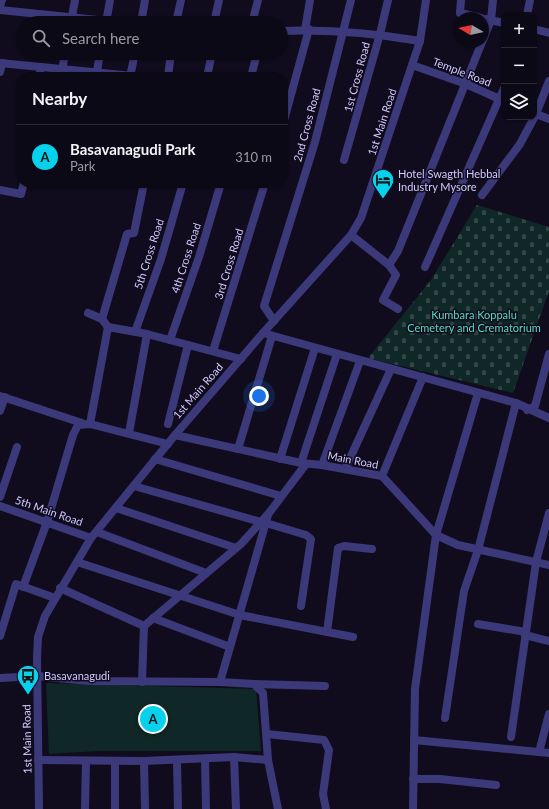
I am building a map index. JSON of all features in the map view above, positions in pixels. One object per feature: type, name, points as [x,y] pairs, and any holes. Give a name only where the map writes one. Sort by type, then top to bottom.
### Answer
[{"type":"street","points":[[0,6],[2,0]]},
{"type":"street","points":[[72,16],[75,0]]},
{"type":"street","points":[[107,16],[110,0]]},
{"type":"street","points":[[142,16],[145,0]]},
{"type":"street","points":[[178,16],[181,0]]},
{"type":"street","points":[[216,16],[219,0]]},
{"type":"street","points":[[254,16],[258,0]]},
{"type":"street","points":[[288,104],[307,30],[310,0]]},
{"type":"street","name":"2nd Cross Road","points":[[274,321],[264,306],[315,142],[351,0]]},
{"type":"street","name":"1st Cross Road","points":[[344,160],[380,34],[388,0]]},
{"type":"street","name":"1st Main Road","points":[[39,809],[37,676],[38,637],[45,616],[60,588],[94,535],[155,459],[262,334],[351,235],[361,218],[420,41],[426,0]]},
{"type":"street","points":[[460,12],[461,0]]},
{"type":"street","points":[[488,12],[493,0]]},
{"type":"street","points":[[528,12],[530,0]]},
{"type":"street","points":[[0,10],[43,16]]},
{"type":"street","points":[[489,20],[501,22]]},
{"type":"street","points":[[537,30],[549,33]]},
{"type":"street","points":[[288,31],[344,31],[380,34],[420,41]]},
{"type":"street","points":[[389,265],[398,251],[480,48]]},
{"type":"street","points":[[61,72],[64,60]]},
{"type":"street","points":[[93,72],[98,60]]},
{"type":"street","points":[[131,72],[133,60]]},
{"type":"street","points":[[169,72],[170,60]]},
{"type":"street","points":[[208,72],[211,60]]},
{"type":"street","points":[[252,72],[255,60]]},
{"type":"street","points":[[0,72],[1,63],[41,67],[58,72]]},
{"type":"street","name":"Temple Road","points":[[412,65],[466,84],[501,100]]},
{"type":"street","points":[[40,72],[41,67]]},
{"type":"street","points":[[537,109],[549,81]]},
{"type":"street","points":[[425,267],[501,102]]},
{"type":"street","points":[[537,115],[549,119]]},
{"type":"street","points":[[482,196],[520,144],[532,120]]},
{"type":"street","points":[[0,190],[22,194],[23,188]]},
{"type":"street","points":[[102,319],[127,234],[134,233],[143,188]]},
{"type":"street","name":"5th Cross Road","points":[[135,332],[161,259],[182,188]]},
{"type":"street","name":"4th Cross Road","points":[[170,340],[200,257],[220,188]]},
{"type":"street","name":"3rd Cross Road","points":[[213,351],[263,188]]},
{"type":"street","points":[[351,235],[389,265],[396,275],[383,300],[398,309]]},
{"type":"street","points":[[88,313],[102,319],[108,327],[147,334],[241,359]]},
{"type":"street","points":[[86,424],[108,327]]},
{"type":"street","points":[[129,434],[147,334]]},
{"type":"street","points":[[262,334],[516,403],[527,410],[549,418]]},
{"type":"street","points":[[238,449],[272,336]]},
{"type":"street","points":[[168,424],[188,345]]},
{"type":"street","points":[[280,459],[315,348]]},
{"type":"street","points":[[220,682],[240,615],[264,522],[304,464],[337,354]]},
{"type":"street","points":[[527,410],[534,406],[549,354]]},
{"type":"street","points":[[322,465],[360,361]]},
{"type":"street","points":[[345,470],[391,369]]},
{"type":"street","points":[[382,476],[423,377]]},
{"type":"street","points":[[412,809],[415,689],[436,535],[478,393]]},
{"type":"street","points":[[0,411],[2,397],[86,424],[168,444]]},
{"type":"street","points":[[445,718],[464,591],[478,550],[516,403]]},
{"type":"street","points":[[23,587],[47,522],[73,435],[78,425],[86,424]]},
{"type":"street","name":"Main Road","points":[[175,435],[304,464],[322,465],[382,476],[436,535],[458,545],[549,565]]},
{"type":"street","points":[[0,497],[17,447]]},
{"type":"street","points":[[155,459],[281,496]]},
{"type":"street","points":[[134,486],[306,535],[311,539],[301,606]]},
{"type":"street","name":"5th Main Road","points":[[0,506],[47,522],[94,535],[206,573]]},
{"type":"street","points":[[116,508],[236,548]]},
{"type":"street","points":[[511,737],[536,562],[549,513]]},
{"type":"street","points":[[142,682],[144,626],[236,548],[264,522]]},
{"type":"street","points":[[327,632],[338,548],[344,546],[372,549]]},
{"type":"street","points":[[77,562],[240,615],[353,637]]},
{"type":"street","points":[[0,636],[16,584],[55,598]]},
{"type":"street","points":[[60,588],[144,626]]},
{"type":"street","points":[[153,618],[230,647]]},
{"type":"street","points":[[478,624],[526,633],[549,641]]},
{"type":"street","points":[[1,677],[37,676],[89,681],[220,682],[326,686]]},
{"type":"street","points":[[254,684],[263,693],[268,760],[278,809]]},
{"type":"street","points":[[539,752],[549,714]]},
{"type":"street","points":[[267,734],[324,740],[329,750],[323,794],[326,809]]},
{"type":"street","points":[[414,740],[549,753]]},
{"type":"street","points":[[38,760],[144,761],[234,757],[268,760]]},
{"type":"street","points":[[234,757],[236,809]]},
{"type":"street","points":[[205,758],[206,809]]},
{"type":"street","points":[[115,760],[115,809]]},
{"type":"street","points":[[177,760],[178,809]]},
{"type":"street","points":[[85,809],[86,761]]},
{"type":"street","points":[[144,761],[144,809]]},
{"type":"street","points":[[413,779],[496,785]]},
{"type":"green space","name":"Kumbara Koppalu Cemetery and Crematorium","points":[[477,205],[549,227],[549,291],[513,393],[368,358],[431,280]]},
{"type":"green space","points":[[46,683],[256,689],[261,751],[98,751],[49,754]]},
{"type":"place","name":"Hotel Swagth Hebbal Industry Mysore","points":[[383,200]]},
{"type":"place","name":"Basavanagudi","points":[[28,696]]},
{"type":"place","name":"Basavanagudi Park","points":[[153,719]]}]
